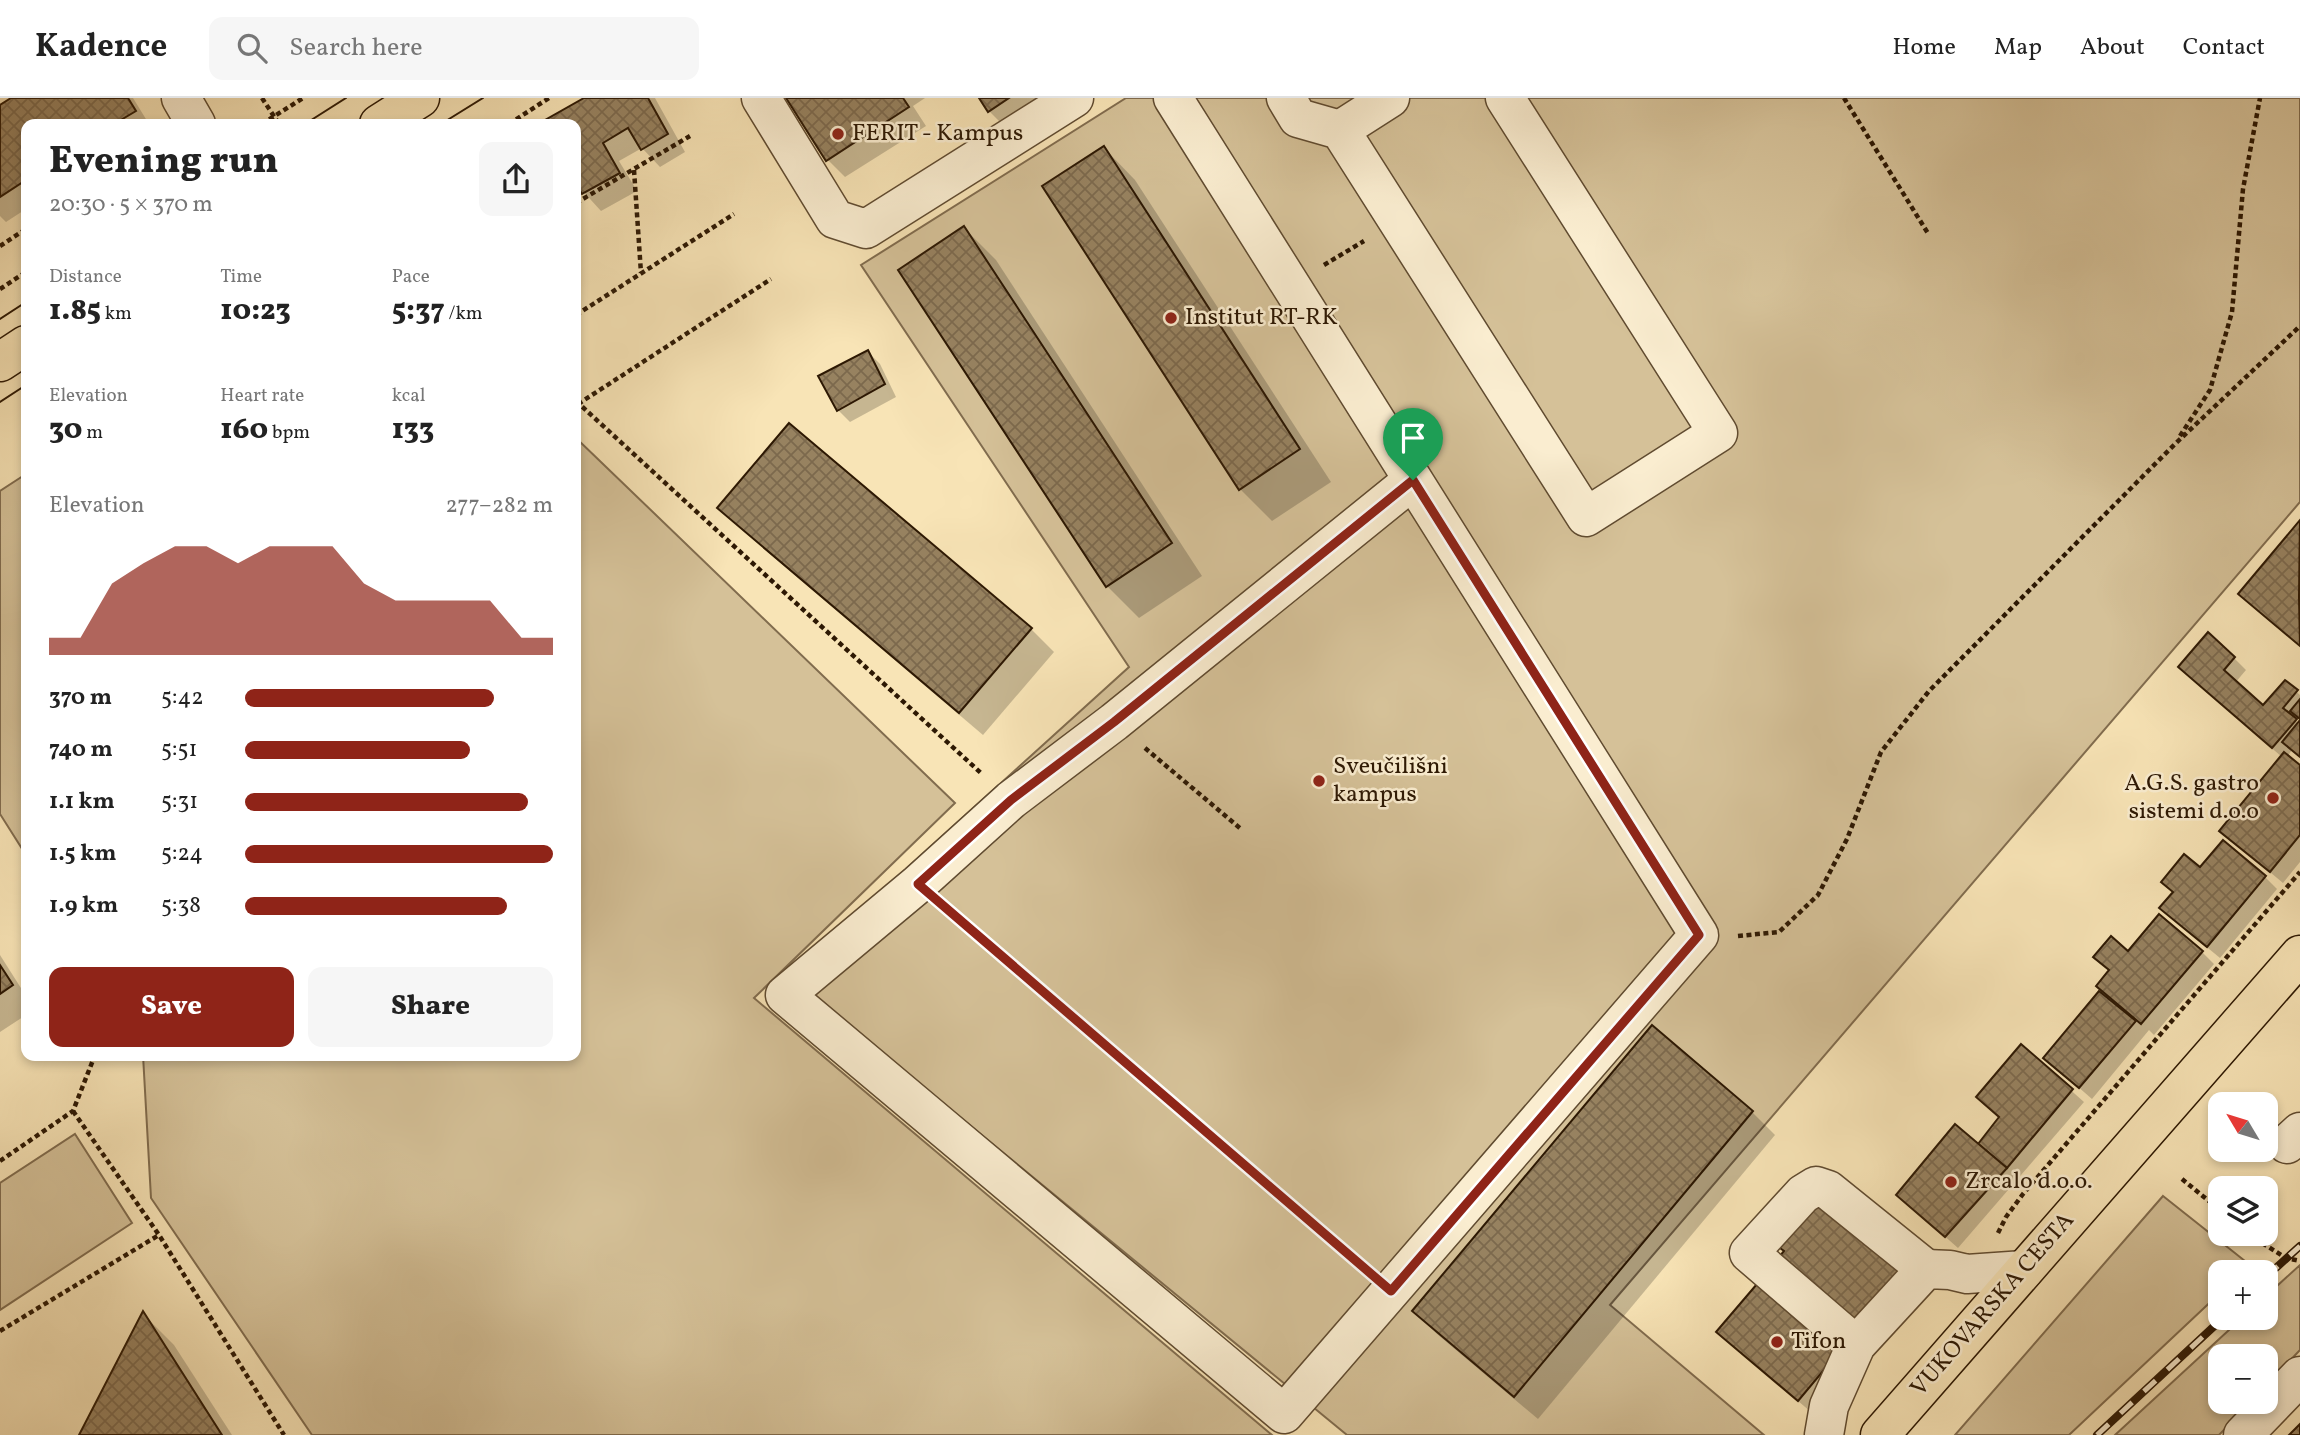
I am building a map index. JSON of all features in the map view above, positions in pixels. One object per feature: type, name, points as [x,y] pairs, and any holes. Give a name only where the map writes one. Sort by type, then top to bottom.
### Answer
[{"type":"main road","points":[[387,119],[420,98]]},
{"type":"main road","points":[[0,362],[21,348]]},
{"type":"main road","name":"VUKOVARSKA CESTA","points":[[1880,1435],[2300,955]]},
{"type":"street","points":[[181,98],[193,119]]},
{"type":"street","points":[[761,98],[835,219],[866,229],[1074,98]]},
{"type":"street","points":[[1173,98],[1699,935],[1391,1291],[1296,1425],[785,995],[918,884],[1011,800],[1114,722],[1413,480]]},
{"type":"street","points":[[1286,98],[1298,118],[1340,130],[1586,517],[1718,433],[1505,98]]},
{"type":"street","points":[[1340,130],[1390,98]]},
{"type":"street","points":[[1856,1345],[1749,1253],[1803,1194],[1816,1186],[1828,1190],[1926,1269],[1967,1274],[2024,1270]]},
{"type":"street","points":[[1824,1435],[1829,1406],[1856,1345],[1926,1269]]},
{"type":"street","points":[[2243,1435],[2300,1376]]},
{"type":"path","points":[[262,98],[274,117]]},
{"type":"path","points":[[271,119],[303,98]]},
{"type":"path","points":[[517,119],[549,98]]},
{"type":"path","points":[[1844,98],[1929,235]]},
{"type":"path","points":[[2175,444],[2210,390],[2232,312],[2243,189],[2260,98]]},
{"type":"path","points":[[581,200],[690,136]]},
{"type":"path","points":[[634,170],[641,273]]},
{"type":"path","points":[[581,311],[734,214]]},
{"type":"path","points":[[1290,286],[1397,220]]},
{"type":"path","points":[[0,246],[21,232]]},
{"type":"path","points":[[0,289],[21,275]]},
{"type":"path","points":[[581,400],[771,279]]},
{"type":"path","points":[[1699,935],[1734,937],[1779,932],[1818,895],[1847,839],[1881,752],[1929,691],[2175,444],[2300,326]]},
{"type":"path","points":[[581,407],[1011,800]]},
{"type":"path","points":[[1114,722],[1241,829]]},
{"type":"path","points":[[1997,1236],[2006,1217],[2023,1194],[2300,872]]},
{"type":"path","points":[[918,884],[1391,1291]]},
{"type":"path","points":[[0,1161],[73,1111],[93,1061]]},
{"type":"path","points":[[73,1111],[159,1235],[284,1435]]},
{"type":"path","points":[[2182,1179],[2208,1200]]},
{"type":"path","points":[[0,1331],[159,1235]]},
{"type":"path","points":[[2267,1246],[2286,1258],[2300,1261]]},
{"type":"shaded area","name":"Sveučilišni kampus","points":[[1126,98],[2300,98],[2300,502],[1610,1305],[1764,1435],[1347,1435],[788,976],[1129,667],[861,265]]},
{"type":"shaded area","points":[[581,443],[955,803],[754,998],[1272,1435],[312,1435],[151,1198],[143,1061],[581,1061]]},
{"type":"shaded area","points":[[21,477],[21,847],[0,814],[0,491]]},
{"type":"shaded area","points":[[75,1134],[132,1223],[0,1310],[0,1183]]},
{"type":"shaded area","points":[[2163,1196],[2208,1232],[2208,1246],[2226,1246],[2244,1260],[2208,1260],[2208,1304],[2069,1435],[1955,1435]]},
{"type":"shaded area","points":[[2300,1265],[2300,1350],[2278,1373],[2278,1344],[2214,1344],[2229,1330],[2278,1330],[2278,1285]]},
{"type":"shaded area","points":[[2208,1349],[2208,1414],[2239,1414],[2219,1435],[2115,1435]]},
{"type":"building","points":[[11,98],[128,98],[136,111],[122,119],[21,119],[21,183],[0,197],[0,105]]},
{"type":"building","points":[[584,98],[648,98],[668,134],[641,150],[628,128],[603,143],[620,173],[582,194],[581,119],[547,119]]},
{"type":"building","name":"FERIT - Kampus","points":[[786,98],[903,98],[909,107],[826,161]]},
{"type":"building","name":"FERIT - Kampus","points":[[979,98],[1009,98],[988,112]]},
{"type":"building","name":"Institut RT-RK","points":[[1104,146],[1300,449],[1239,490],[1042,186]]},
{"type":"building","points":[[964,226],[1172,543],[1106,587],[898,270]]},
{"type":"building","points":[[868,350],[885,384],[837,411],[818,376]]},
{"type":"building","points":[[789,423],[1032,628],[959,713],[717,508]]},
{"type":"building","points":[[2300,520],[2299,597],[2300,646],[2238,594]]},
{"type":"building","points":[[2208,632],[2235,657],[2224,670],[2263,705],[2285,680],[2298,690],[2283,708],[2297,719],[2272,748],[2178,667]]},
{"type":"building","points":[[2300,699],[2300,719],[2290,711]]},
{"type":"building","points":[[2300,720],[2300,757],[2282,742]]},
{"type":"building","name":"A.G.S. gastro sistemi d.o.o","points":[[2284,752],[2300,765],[2300,835],[2270,872],[2219,831]]},
{"type":"building","points":[[2223,840],[2266,876],[2207,947],[2159,908],[2173,892],[2161,882],[2184,854],[2200,867]]},
{"type":"building","points":[[2159,914],[2203,951],[2141,1024],[2096,986],[2109,970],[2093,957],[2111,936],[2128,951]]},
{"type":"building","points":[[0,965],[13,985],[0,994]]},
{"type":"building","points":[[2099,991],[2136,1021],[2079,1088],[2043,1058]]},
{"type":"building","points":[[1652,1025],[1753,1111],[1514,1397],[1412,1311]]},
{"type":"building","points":[[2021,1044],[2073,1089],[2007,1168],[1978,1144],[1999,1117],[1976,1097]]},
{"type":"building","name":"Zrcalo d.o.o.","points":[[1955,1124],[2007,1168],[1945,1237],[1896,1195]]},
{"type":"building","points":[[1812,1197],[1911,1279],[1839,1352],[1757,1284],[1784,1251],[1773,1243]]},
{"type":"building","name":"Tifon","points":[[1757,1284],[1839,1352],[1798,1401],[1716,1332]]},
{"type":"building","points":[[143,1311],[222,1435],[79,1435]]},
{"type":"building","points":[[2300,1424],[2300,1435],[2289,1435]]},
{"type":"tram line","points":[[313,119],[346,98]]},
{"type":"tram line","points":[[449,119],[483,98]]},
{"type":"tram line","points":[[0,319],[21,305]]},
{"type":"tram line","points":[[0,402],[21,388]]},
{"type":"railway","points":[[2278,1266],[2300,1246]]},
{"type":"railway","points":[[2097,1435],[2210,1330]]},
{"type":"place","name":"FERIT - Kampus","points":[[838,134]]},
{"type":"place","name":"Institut RT-RK","points":[[1171,318]]},
{"type":"place","name":"Sveučilišni kampus","points":[[1319,781]]},
{"type":"place","name":"A.G.S. gastro sistemi d.o.o","points":[[2273,798]]},
{"type":"place","name":"Zrcalo d.o.o.","points":[[1951,1182]]},
{"type":"place","name":"Tifon","points":[[1777,1342]]},
{"type":"route","points":[[1413,480],[1699,935],[1391,1291],[918,884],[1011,800],[1114,722],[1413,480]]}]
